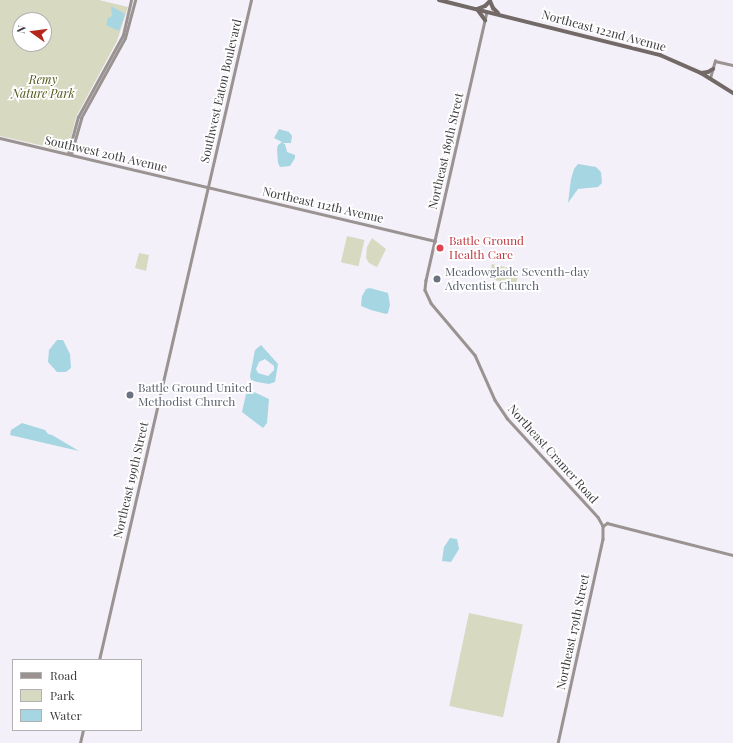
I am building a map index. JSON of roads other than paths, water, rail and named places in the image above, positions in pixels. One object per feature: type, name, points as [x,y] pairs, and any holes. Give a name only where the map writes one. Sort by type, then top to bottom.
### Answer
[{"type":"highway","name":"Northeast 122nd Avenue","points":[[439,0],[646,50],[701,72],[733,93]]},
{"type":"highway","points":[[485,20],[476,9],[485,6],[490,1],[493,8],[500,15]]},
{"type":"highway","points":[[701,72],[708,72],[713,68]]},
{"type":"street","points":[[70,154],[79,122],[86,105],[123,35],[131,0]]},
{"type":"street","points":[[86,105],[122,44],[127,32],[134,0]]},
{"type":"street","name":"Southwest Eaton Boulevard","points":[[208,186],[251,0]]},
{"type":"street","name":"Northeast 189th Street","points":[[426,295],[425,281],[487,12]]},
{"type":"street","points":[[710,78],[715,62],[719,60],[733,65]]},
{"type":"street","name":"Southwest 20th Avenue","points":[[0,138],[208,186]]},
{"type":"street","name":"Northeast 112th Avenue","points":[[208,186],[435,241]]},
{"type":"street","name":"Northeast 199th Street","points":[[98,659],[208,186]]},
{"type":"street","name":"Northeast Cramer Road","points":[[426,295],[475,355],[495,400],[507,418],[600,520],[603,526]]},
{"type":"street","points":[[603,526],[607,523],[733,555]]},
{"type":"street","name":"Northeast 179th Street","points":[[558,743],[603,539],[603,526]]},
{"type":"street","points":[[80,743],[83,731]]},
{"type":"water","points":[[111,6],[125,14],[119,31],[106,25],[108,18],[112,16]]},
{"type":"water","points":[[279,129],[289,132],[292,136],[291,143],[282,143],[285,144],[287,152],[295,155],[295,158],[290,166],[280,167],[278,163],[277,149],[278,145],[282,142],[274,138]]},
{"type":"water","points":[[578,164],[596,167],[601,172],[602,183],[598,187],[578,189],[568,203],[571,179],[574,169]]},
{"type":"water","points":[[370,288],[388,293],[390,305],[388,313],[386,314],[361,306],[362,296],[366,289]]},
{"type":"water","points":[[57,340],[63,340],[70,354],[71,368],[66,372],[57,372],[48,362],[49,350]]},
{"type":"water","points":[[261,345],[278,364],[275,382],[269,384],[251,380],[250,376],[255,350]],"holes":[[[265,359],[274,366],[274,370],[268,376],[258,373],[256,369],[259,362]]]},
{"type":"water","points":[[252,391],[269,399],[267,423],[263,428],[242,412],[246,394]]},
{"type":"water","points":[[22,423],[45,430],[48,434],[79,451],[10,435],[11,430]]},
{"type":"water","points":[[450,538],[457,539],[459,549],[451,562],[442,561],[444,547]]},
{"type":"place","name":"Battle Ground Health Care","points":[[440,248]]},
{"type":"place","name":"Meadowglade Seventh-day Adventist Church","points":[[437,279]]},
{"type":"place","name":"Battle Ground United Methodist Church","points":[[130,395]]},
{"type":"park label","name":"Remy Nature Park","points":[[43,87]]}]
